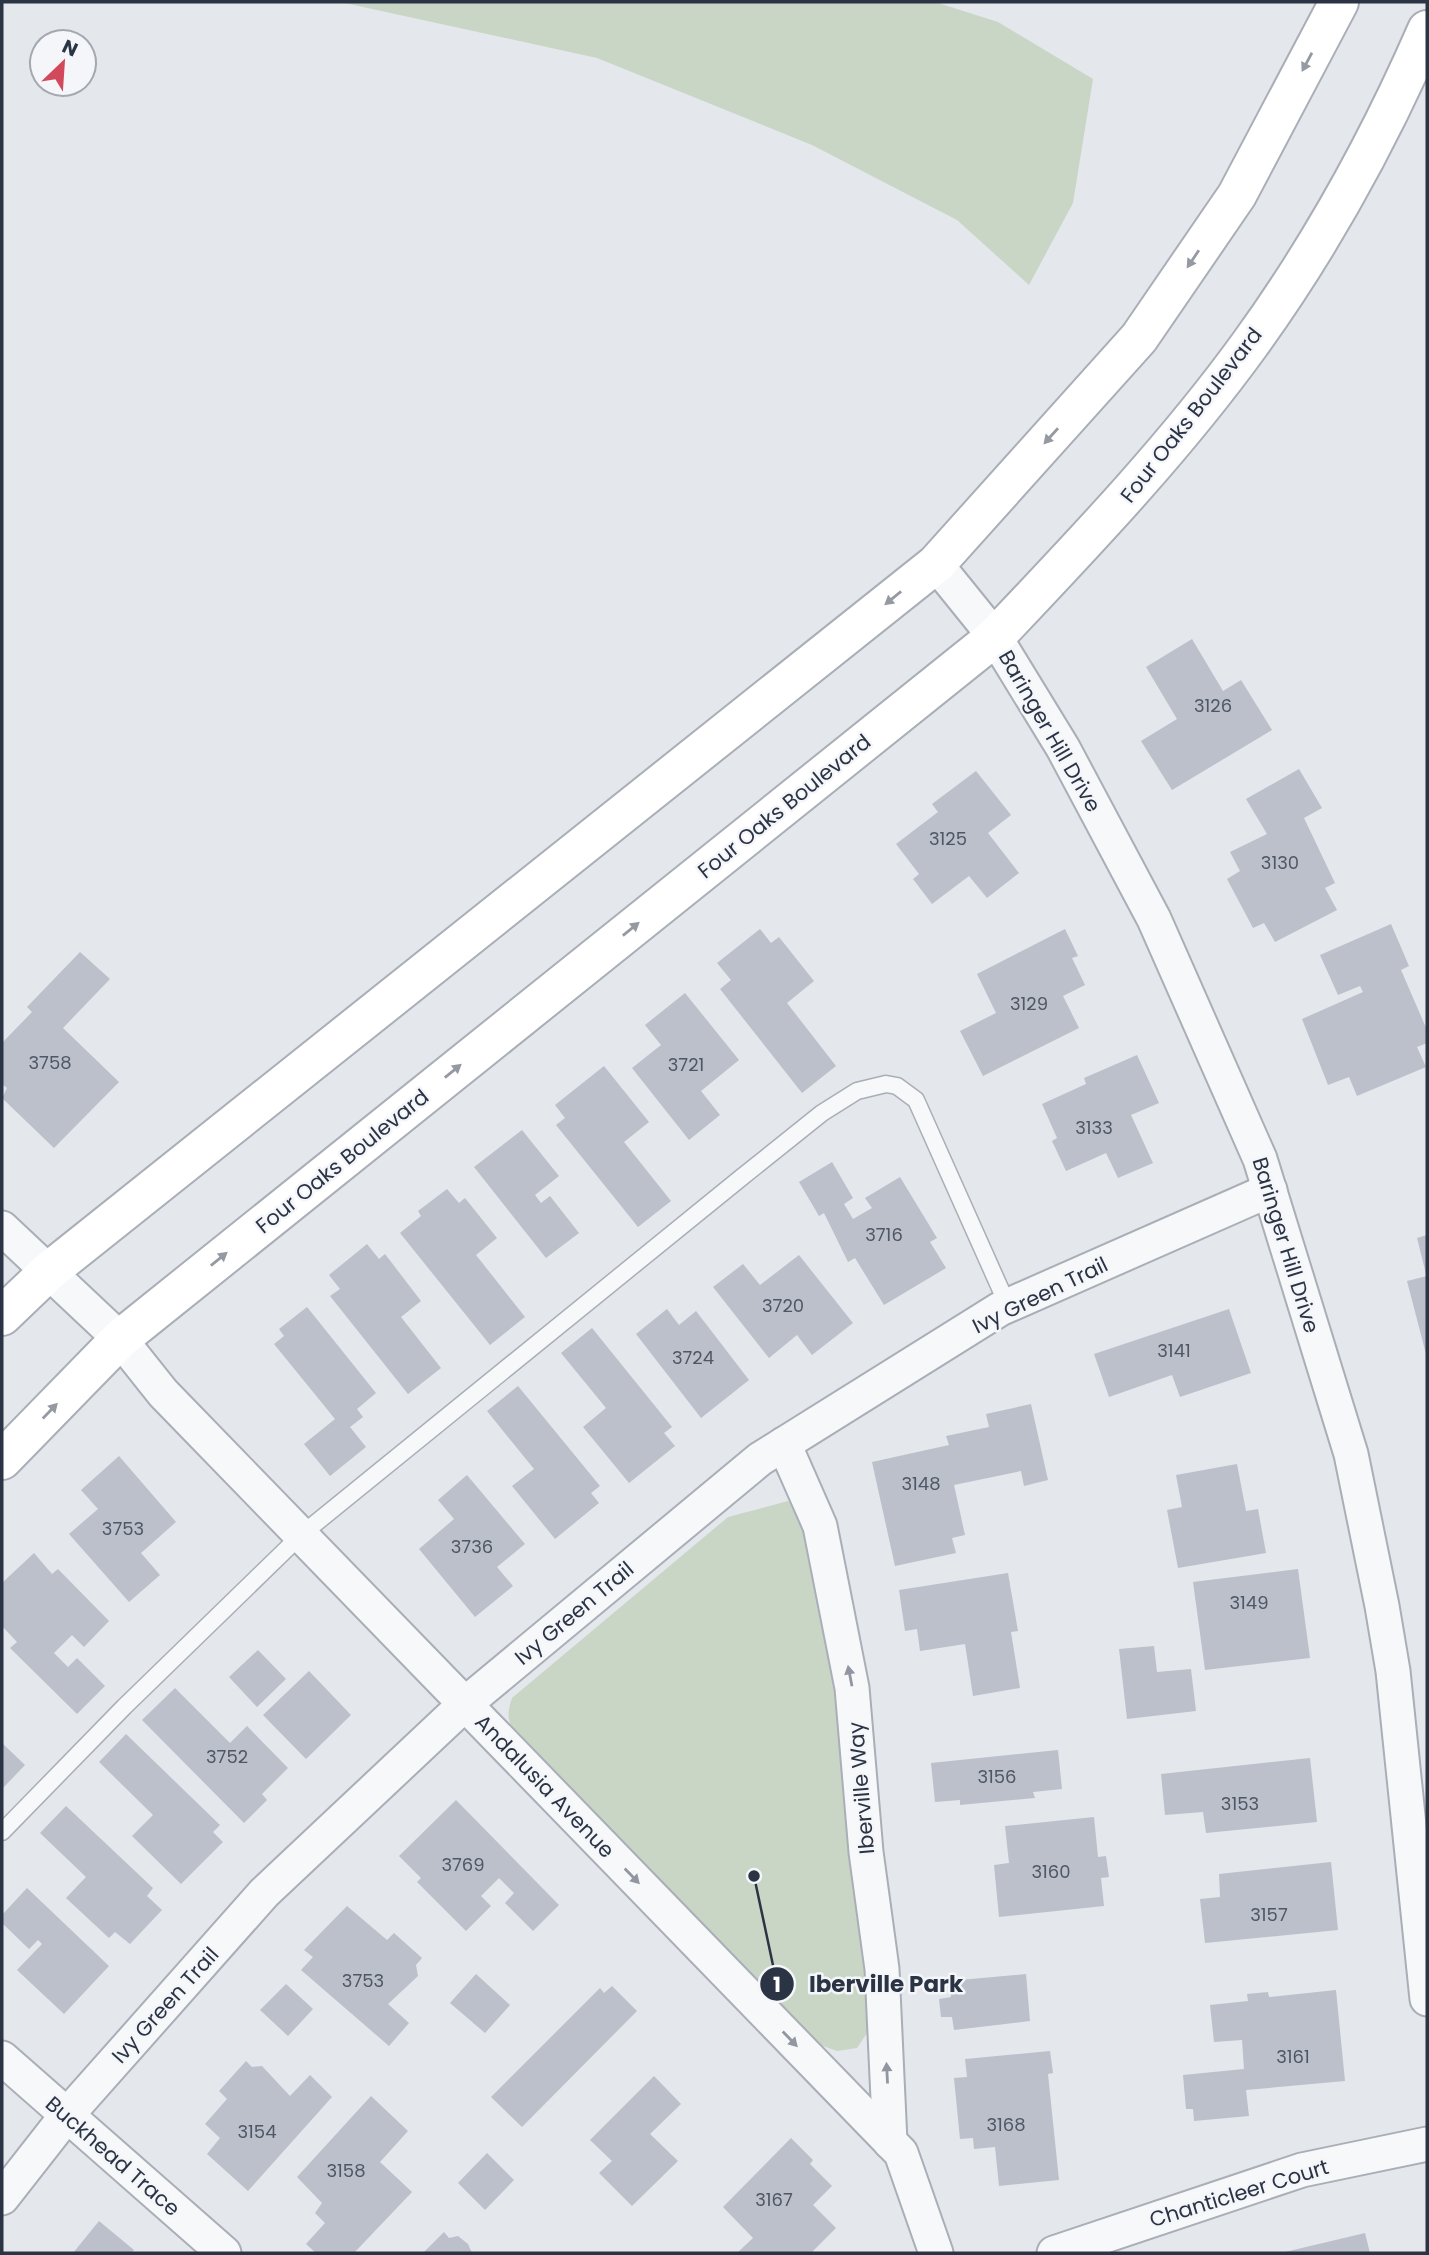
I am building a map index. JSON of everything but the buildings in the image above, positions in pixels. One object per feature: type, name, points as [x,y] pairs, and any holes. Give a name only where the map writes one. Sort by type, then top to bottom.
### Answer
[{"type":"street","points":[[2,1316],[48,1272],[936,564],[1139,338],[1237,195],[1339,2]]},
{"type":"street","name":"Four Oaks Boulevard","points":[[2,1460],[120,1339],[995,637],[1123,502],[1250,344],[1348,194],[1392,111],[1427,30]]},
{"type":"street","name":"Baringer Hill Drive","points":[[936,564],[995,637],[1053,730],[1154,919],[1258,1153],[1351,1454],[1382,1606],[1393,1671],[1427,1999]]},
{"type":"street","name":"Ivy Green Trail","points":[[2,2198],[67,2115],[264,1893],[465,1704],[760,1459],[1008,1306],[1270,1190]]},
{"type":"street","name":"Andalusia Avenue","points":[[2,1228],[120,1339],[163,1393],[901,2153],[936,2253]]},
{"type":"street","name":"Iberville Way","points":[[784,1444],[820,1526],[852,1688],[866,1852],[882,1969],[890,2141]]},
{"type":"street","name":"Buckhead Trace","points":[[2,2058],[224,2253]]},
{"type":"street","name":"Chanticleer Court","points":[[1054,2253],[1301,2171],[1427,2144]]},
{"type":"lane","points":[[2,1832],[124,1707],[301,1535],[822,1113],[871,1085],[897,1086],[916,1100],[1008,1306]]},
{"type":"green space","points":[[340,2],[935,2],[998,22],[1093,79],[1073,203],[1029,285],[957,220],[812,145],[597,58]]},
{"type":"green space","points":[[788,1501],[799,1511],[833,1678],[868,2001],[869,2030],[857,2048],[837,2051],[820,2045],[529,1750],[514,1732],[509,1721],[512,1698],[728,1517]]},
{"type":"place","name":"Iberville Park","points":[[754,1876]]}]
